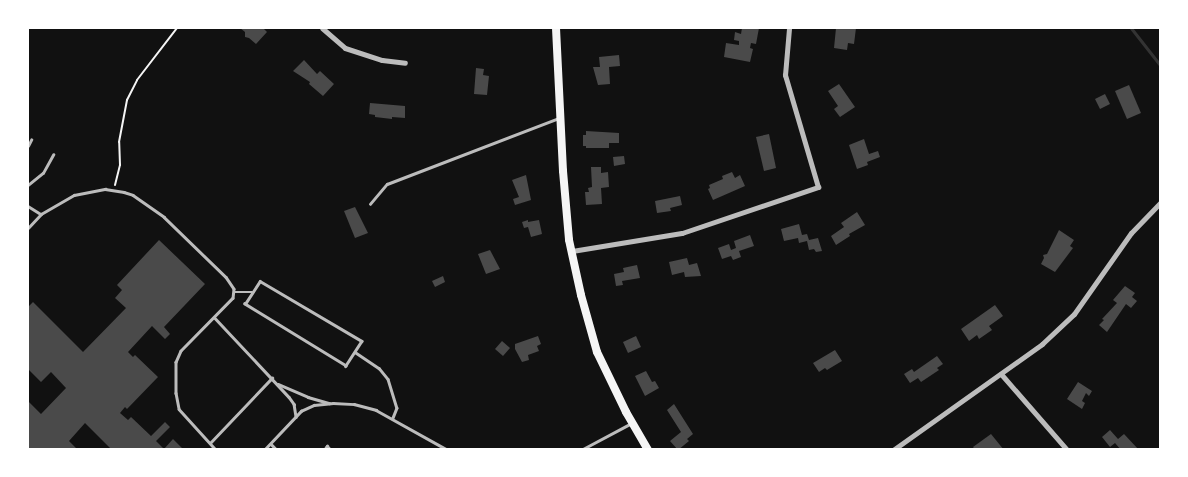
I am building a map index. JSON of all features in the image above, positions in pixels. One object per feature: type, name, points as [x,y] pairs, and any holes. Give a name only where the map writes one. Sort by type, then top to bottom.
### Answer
[{"type":"main road","points":[[556,28],[563,171],[572,251],[581,295],[597,352],[632,423],[648,450]]},
{"type":"street","points":[[322,28],[345,48],[382,60],[405,63]]},
{"type":"street","points":[[572,251],[682,233],[818,187],[785,75],[789,28]]},
{"type":"street","points":[[893,450],[1042,344],[1074,314],[1131,233],[1160,203]]},
{"type":"street","points":[[1001,374],[1067,450]]},
{"type":"lane","points":[[370,204],[387,184],[560,118]]},
{"type":"lane","points":[[28,146],[31,140]]},
{"type":"lane","points":[[28,185],[43,173],[54,155]]},
{"type":"lane","points":[[28,228],[41,214],[65,199],[79,193],[94,190],[114,190],[133,195],[164,217],[214,264],[232,285],[235,292],[233,298],[181,351],[176,362],[178,409],[216,450]]},
{"type":"lane","points":[[28,206],[41,214]]},
{"type":"lane","points":[[260,281],[362,341],[346,366],[245,304],[252,292],[260,281]]},
{"type":"lane","points":[[235,292],[252,292]]},
{"type":"lane","points":[[215,318],[277,383],[294,404],[296,416]]},
{"type":"lane","points":[[355,352],[379,368],[388,379],[397,402],[394,418]]},
{"type":"lane","points":[[210,443],[272,378]]},
{"type":"lane","points":[[277,383],[308,397],[333,403],[361,406],[394,418],[448,450]]},
{"type":"lane","points":[[264,450],[296,416],[314,405],[333,403]]},
{"type":"lane","points":[[580,450],[632,423]]},
{"type":"lane","points":[[271,444],[277,450]]},
{"type":"lane","points":[[324,450],[327,446],[330,450]]},
{"type":"path","points":[[114,190],[120,165],[120,135],[127,100],[137,80],[177,28]]},
{"type":"building","points":[[240,28],[263,28],[267,32],[256,44],[245,37],[245,32]]},
{"type":"building","points":[[742,28],[759,28],[756,44],[751,43],[750,48],[753,49],[750,62],[724,57],[726,43],[739,45],[739,41],[734,40],[735,32],[741,34]]},
{"type":"building","points":[[836,28],[856,28],[854,44],[848,43],[847,50],[834,48]]},
{"type":"building","points":[[619,55],[620,66],[609,67],[610,84],[598,85],[593,67],[600,67],[599,57]]},
{"type":"building","points":[[304,60],[317,74],[320,71],[334,84],[323,96],[309,84],[310,82],[293,71]]},
{"type":"building","points":[[476,68],[484,69],[483,75],[489,76],[487,95],[474,94]]},
{"type":"building","points":[[839,84],[855,107],[840,117],[834,109],[838,106],[828,91]]},
{"type":"building","points":[[1129,85],[1141,113],[1127,119],[1115,91]]},
{"type":"building","points":[[1105,94],[1110,104],[1100,109],[1095,99]]},
{"type":"building","points":[[370,103],[405,106],[405,118],[375,117],[375,115],[369,114]]},
{"type":"building","points":[[586,131],[619,133],[619,143],[609,143],[609,148],[586,148],[586,146],[583,146],[583,135],[586,135]]},
{"type":"building","points":[[769,134],[776,168],[764,171],[756,137]]},
{"type":"building","points":[[864,139],[869,154],[878,151],[880,157],[867,162],[868,165],[857,169],[849,145]]},
{"type":"building","points":[[624,156],[625,164],[614,166],[613,157]]},
{"type":"building","points":[[591,167],[601,167],[601,173],[608,172],[609,187],[601,188],[602,204],[586,205],[585,192],[589,192],[588,188],[592,187]]},
{"type":"building","points":[[732,172],[735,178],[740,175],[745,186],[713,200],[708,189],[710,188],[709,185],[723,179],[722,176]]},
{"type":"building","points":[[526,175],[531,200],[515,205],[513,199],[519,197],[512,180]]},
{"type":"building","points":[[680,196],[682,205],[670,208],[671,211],[657,213],[655,201]]},
{"type":"building","points":[[355,207],[368,233],[355,238],[344,211]]},
{"type":"building","points":[[857,212],[865,225],[849,234],[850,236],[836,245],[831,236],[844,227],[841,223]]},
{"type":"building","points":[[528,220],[528,222],[539,220],[542,234],[531,237],[528,227],[524,228],[522,222]]},
{"type":"building","points":[[799,224],[802,235],[807,234],[809,240],[818,238],[822,251],[809,250],[807,241],[799,243],[798,238],[784,241],[781,229]]},
{"type":"building","points":[[1059,230],[1074,240],[1070,246],[1073,248],[1055,272],[1041,264],[1044,258],[1043,255],[1047,254]]},
{"type":"building","points":[[750,235],[754,246],[739,251],[741,257],[733,260],[731,256],[722,259],[718,248],[729,244],[731,250],[736,248],[734,241]]},
{"type":"building","points":[[159,240],[205,284],[164,327],[170,334],[165,339],[152,326],[128,352],[133,357],[135,355],[158,377],[127,409],[125,407],[120,413],[128,420],[131,417],[151,436],[165,422],[170,427],[156,441],[164,449],[173,439],[184,450],[112,450],[85,423],[69,441],[78,450],[28,450],[28,401],[41,414],[66,388],[51,372],[41,382],[28,369],[28,307],[33,302],[83,352],[126,308],[115,298],[122,290],[117,285]]},
{"type":"building","points":[[490,250],[500,269],[486,274],[478,254]]},
{"type":"building","points":[[687,258],[689,265],[697,263],[701,276],[685,277],[684,272],[672,275],[669,262]]},
{"type":"building","points":[[637,265],[640,278],[622,281],[623,285],[616,286],[614,274],[624,272],[623,268]]},
{"type":"building","points":[[443,276],[445,282],[435,287],[432,281]]},
{"type":"building","points":[[1125,286],[1135,293],[1132,297],[1137,301],[1131,308],[1126,304],[1107,332],[1099,325],[1117,303],[1113,300]]},
{"type":"building","points":[[995,305],[1003,316],[989,326],[992,330],[979,339],[977,335],[969,341],[961,329]]},
{"type":"building","points":[[538,336],[541,344],[537,346],[539,351],[528,355],[529,360],[522,362],[515,349],[515,344]]},
{"type":"building","points":[[636,336],[641,347],[628,353],[623,342]]},
{"type":"building","points":[[502,341],[510,348],[503,356],[495,349]]},
{"type":"building","points":[[835,350],[842,361],[827,370],[825,368],[819,372],[813,363]]},
{"type":"building","points":[[937,356],[943,364],[937,368],[939,370],[921,382],[918,378],[910,383],[904,374],[912,369],[914,372]]},
{"type":"building","points":[[646,371],[652,382],[655,381],[659,388],[645,396],[635,376]]},
{"type":"building","points":[[1078,382],[1092,391],[1089,396],[1086,393],[1082,401],[1085,403],[1082,409],[1067,399]]},
{"type":"building","points":[[674,404],[693,434],[687,439],[689,441],[678,450],[670,441],[681,432],[667,410]]},
{"type":"building","points":[[1110,430],[1118,439],[1124,434],[1139,450],[1121,450],[1115,443],[1110,447],[1102,437]]},
{"type":"building","points":[[991,434],[1004,450],[975,450],[973,447]]},
{"type":"waterway","points":[[1131,28],[1160,65]]}]
